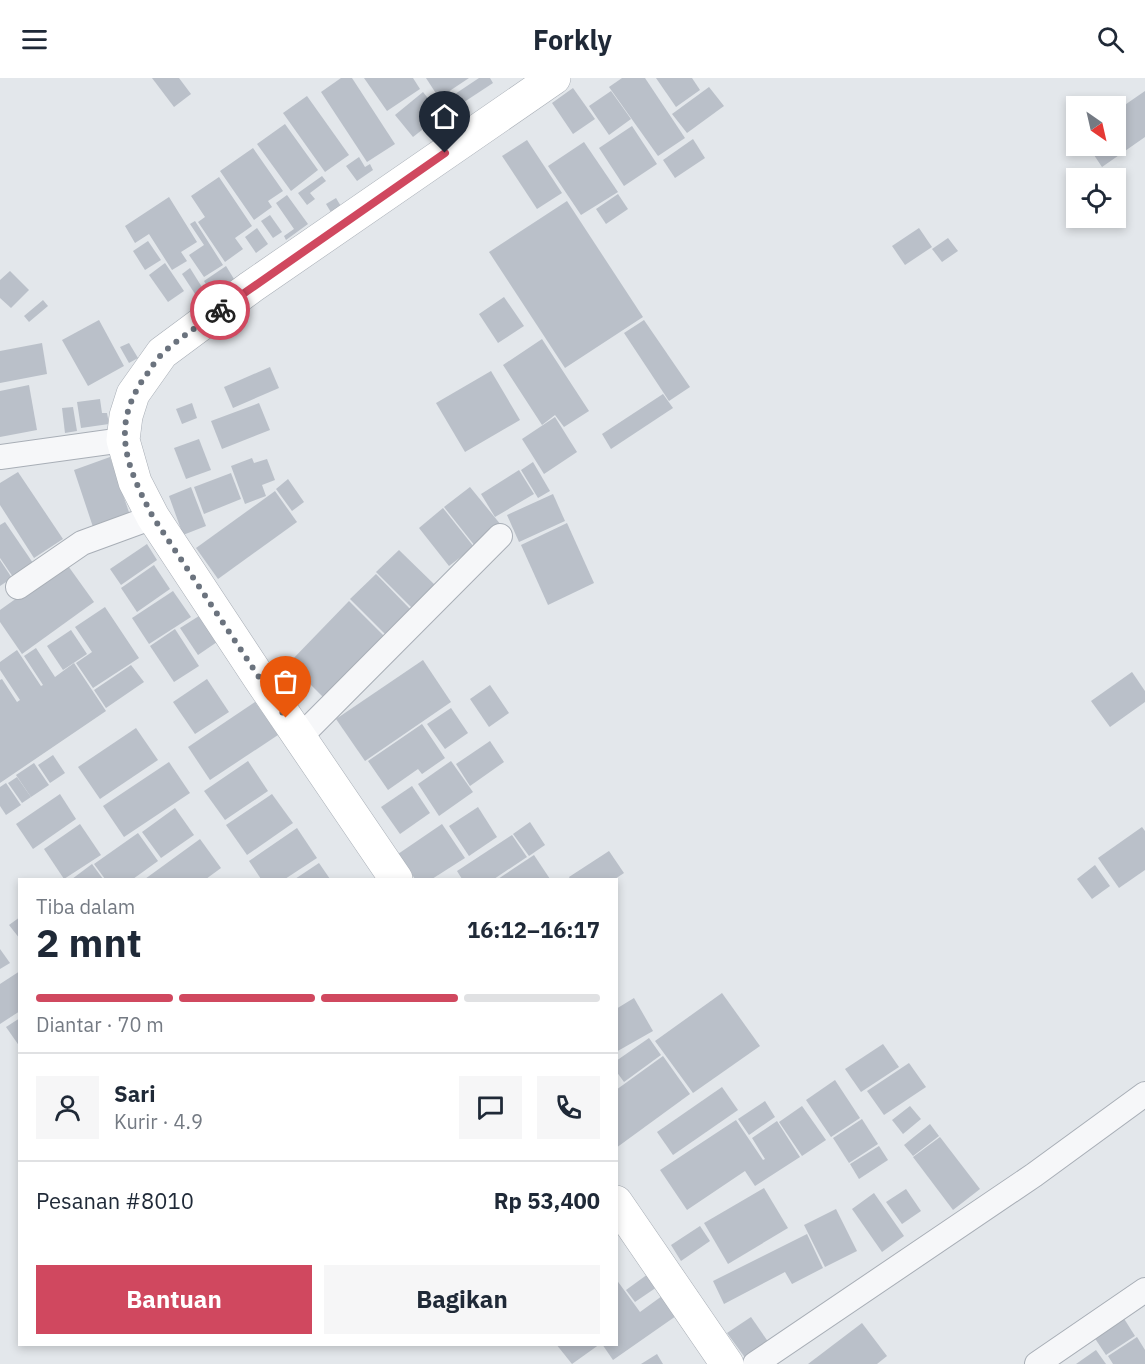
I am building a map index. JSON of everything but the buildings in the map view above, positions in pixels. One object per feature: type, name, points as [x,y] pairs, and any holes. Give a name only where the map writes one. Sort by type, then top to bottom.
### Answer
[{"type":"main road","points":[[395,878],[153,517],[135,482],[123,440],[126,416],[133,394],[162,353],[261,280],[554,78]]},
{"type":"main road","points":[[618,1205],[727,1364]]},
{"type":"street","points":[[0,457],[123,440]]},
{"type":"street","points":[[18,587],[82,543],[153,517]]},
{"type":"street","points":[[300,737],[500,536]]},
{"type":"street","points":[[754,1364],[1034,1175],[1145,1094]]},
{"type":"street","points":[[1036,1364],[1145,1290]]},
{"type":"way so far","points":[[220,310],[162,353],[144,377],[133,394],[126,416],[123,440],[135,482],[153,517],[286,718]]},
{"type":"route","points":[[220,310],[445,153]]}]
